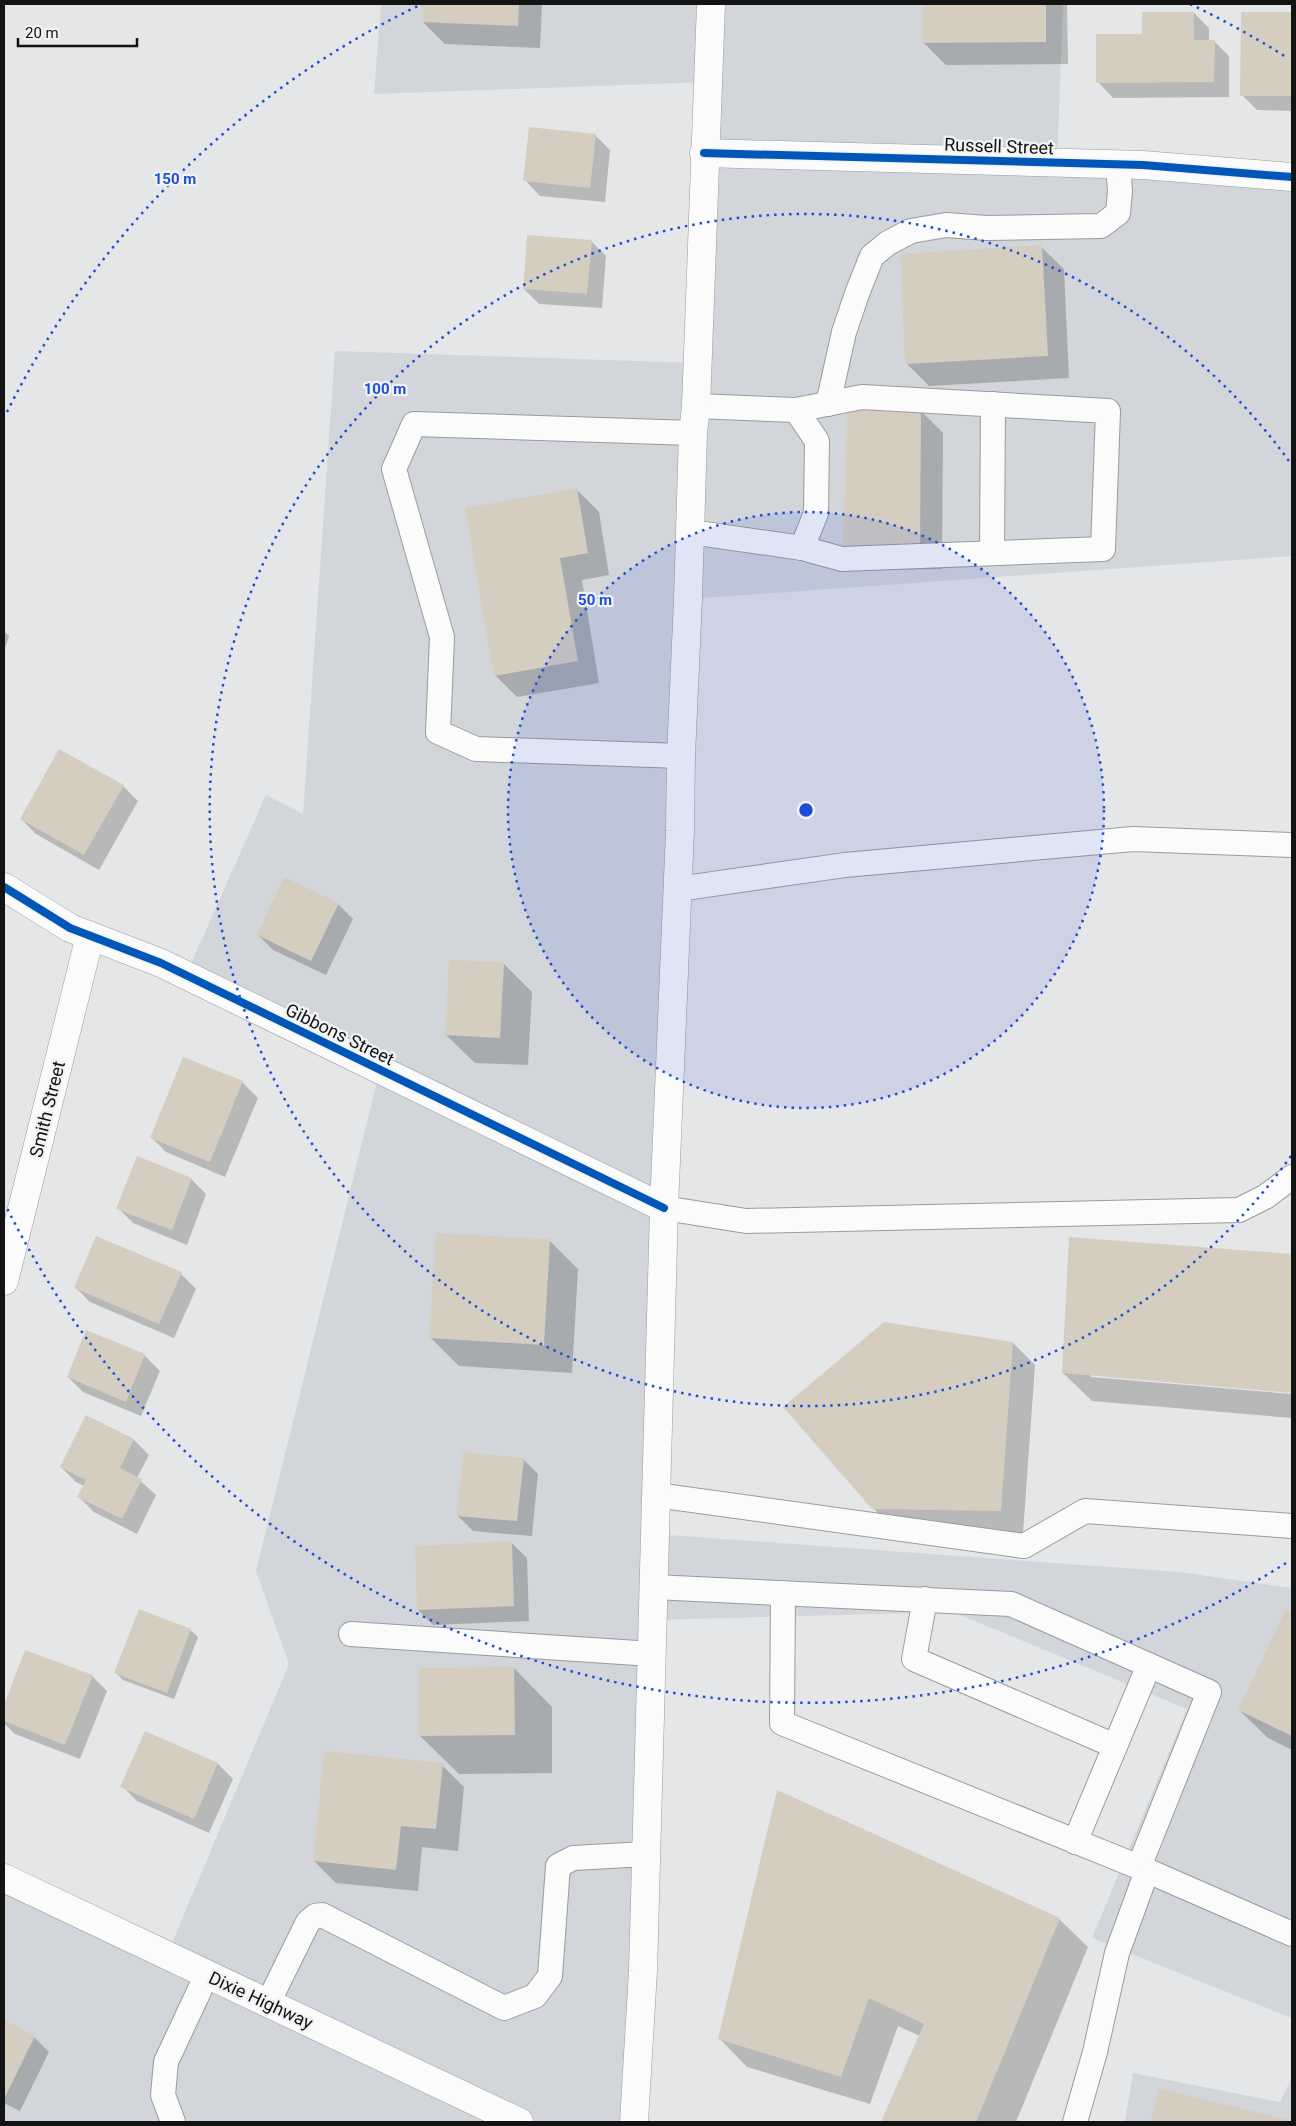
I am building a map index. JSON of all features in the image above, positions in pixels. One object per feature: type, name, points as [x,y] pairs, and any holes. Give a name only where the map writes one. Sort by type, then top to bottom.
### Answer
[{"type":"main road","points":[[634,2122],[643,1971],[664,1208],[691,532],[692,433],[696,406],[711,4]]},
{"type":"main road","name":"Russell Street","points":[[704,153],[1118,164],[1275,174],[1292,177]]},
{"type":"main road","name":"Gibbons Street","points":[[4,887],[70,928],[161,963],[664,1208]]},
{"type":"main road","name":"Smith Street","points":[[4,1281],[90,936]]},
{"type":"main road","name":"Dixie Highway","points":[[4,1878],[518,2122]]},
{"type":"lane","points":[[828,404],[844,332],[872,256],[888,243],[912,231],[946,224],[987,228],[1101,226],[1118,213],[1120,191],[1118,164]]},
{"type":"lane","points":[[691,532],[802,548],[842,559],[1103,548],[1108,411],[862,397],[796,410],[696,406]]},
{"type":"lane","points":[[992,553],[993,404]]},
{"type":"lane","points":[[796,410],[817,440],[816,513],[802,548]]},
{"type":"lane","points":[[681,756],[476,749],[438,732],[442,637],[394,469],[414,424],[692,433]]},
{"type":"lane","points":[[678,889],[845,865],[1133,838],[1292,845]]},
{"type":"lane","points":[[664,1208],[746,1221],[1238,1210],[1266,1197],[1292,1177]]},
{"type":"lane","points":[[656,1495],[1024,1546],[1086,1511],[1292,1526]]},
{"type":"lane","points":[[654,1587],[1011,1604],[1209,1692],[1143,1869],[1117,1953],[1095,2052],[1075,2122]]},
{"type":"lane","points":[[783,1593],[782,1724],[1143,1869],[1292,1934]]},
{"type":"lane","points":[[925,1600],[914,1659],[1115,1746]]},
{"type":"lane","points":[[351,1634],[652,1654]]},
{"type":"lane","points":[[1075,1842],[1149,1665]]},
{"type":"lane","points":[[268,2003],[308,1922],[315,1916],[322,1915],[504,2008],[535,1996],[550,1976],[558,1866],[573,1858],[646,1854]]},
{"type":"lane","points":[[173,2122],[163,2095],[166,2062],[207,1974]]},
{"type":"shaded area","points":[[381,4],[1063,4],[1057,162],[1292,177],[1292,556],[688,599],[655,1534],[1179,1572],[1292,1588],[1292,2018],[1092,1938],[1187,1709],[953,1612],[653,1620],[634,2122],[4,2122],[4,1878],[167,1955],[289,1664],[256,1571],[380,1070],[186,975],[266,795],[303,814],[335,351],[697,363],[707,82],[374,94]]},
{"type":"shaded area","points":[[1133,2073],[1280,2102],[1292,2077],[1292,2122],[1125,2122]]},
{"type":"building","points":[[423,4],[519,4],[518,26],[422,22]]},
{"type":"building","points":[[922,4],[1046,4],[1046,42],[922,43]]},
{"type":"building","points":[[1142,12],[1194,12],[1194,40],[1215,40],[1214,82],[1096,83],[1096,34],[1142,34]]},
{"type":"building","points":[[1241,12],[1292,12],[1292,96],[1240,96]]},
{"type":"building","points":[[529,127],[596,134],[590,188],[523,181]]},
{"type":"building","points":[[527,235],[592,240],[587,294],[523,289]]},
{"type":"building","points":[[1042,245],[1048,356],[905,364],[900,254]]},
{"type":"building","points":[[847,409],[921,409],[920,548],[843,549]]},
{"type":"building","points":[[577,488],[588,553],[560,558],[578,661],[494,676],[465,508]]},
{"type":"building","points":[[59,749],[124,785],[84,855],[20,819]]},
{"type":"building","points":[[284,877],[339,903],[311,961],[257,935]]},
{"type":"building","points":[[449,960],[504,962],[500,1038],[445,1035]]},
{"type":"building","points":[[183,1057],[243,1081],[210,1162],[150,1138]]},
{"type":"building","points":[[137,1156],[192,1178],[172,1230],[116,1209]]},
{"type":"building","points":[[436,1233],[550,1239],[544,1345],[429,1338]]},
{"type":"building","points":[[96,1236],[182,1272],[159,1324],[74,1288]]},
{"type":"building","points":[[1069,1237],[1292,1254],[1292,1393],[1062,1373]]},
{"type":"building","points":[[884,1322],[1013,1342],[1001,1511],[872,1509],[783,1407]]},
{"type":"building","points":[[86,1330],[145,1354],[126,1402],[67,1377]]},
{"type":"building","points":[[86,1415],[134,1439],[120,1468],[142,1479],[122,1519],[77,1497],[86,1480],[60,1467]]},
{"type":"building","points":[[463,1452],[524,1458],[517,1521],[457,1516]]},
{"type":"building","points":[[512,1541],[514,1606],[417,1610],[415,1546]]},
{"type":"building","points":[[139,1609],[191,1629],[167,1693],[114,1673]]},
{"type":"building","points":[[1286,1609],[1292,1612],[1292,1736],[1238,1710]]},
{"type":"building","points":[[25,1650],[93,1675],[65,1745],[4,1721],[4,1705]]},
{"type":"building","points":[[514,1667],[515,1735],[419,1736],[419,1668]]},
{"type":"building","points":[[145,1731],[218,1763],[194,1819],[120,1787]]},
{"type":"building","points":[[324,1751],[443,1763],[436,1829],[401,1826],[396,1870],[313,1861]]},
{"type":"building","points":[[777,1790],[1060,1918],[976,2122],[881,2122],[924,2024],[869,1998],[841,2077],[718,2039]]},
{"type":"building","points":[[4,2020],[35,2036],[4,2099]]},
{"type":"building","points":[[1159,2088],[1288,2120],[1288,2122],[1151,2122]]},
{"type":"cycle path","points":[[704,153],[1143,165],[1292,177]]},
{"type":"cycle path","points":[[4,887],[70,928],[161,963],[664,1208]]}]
